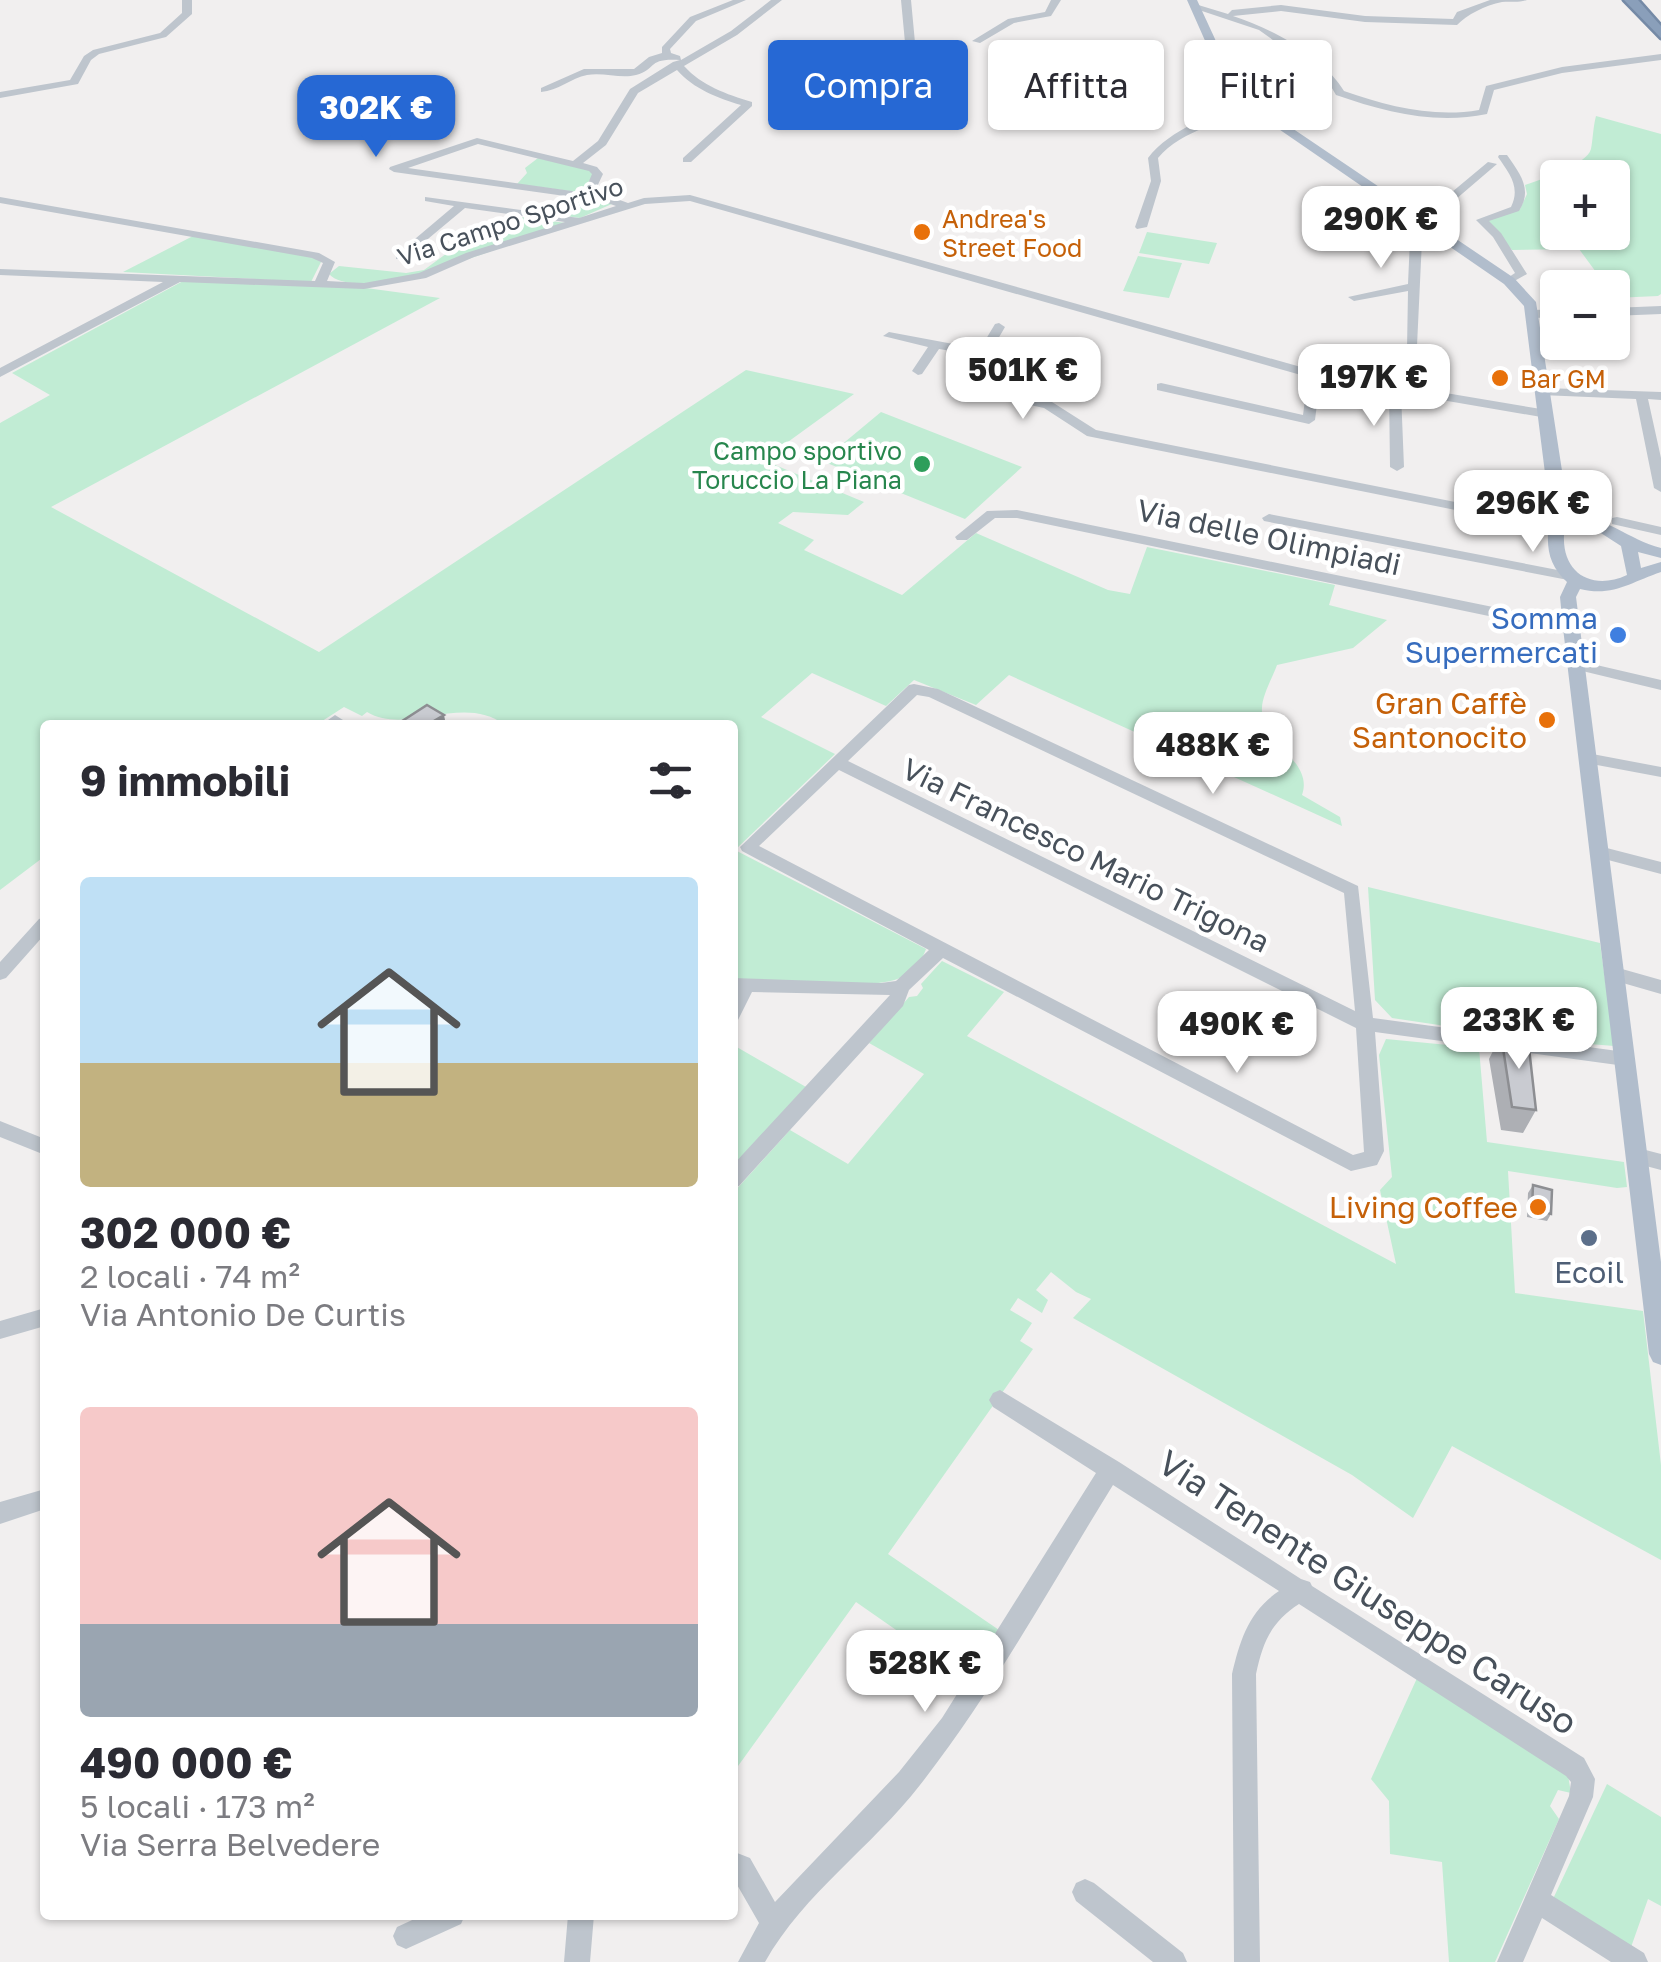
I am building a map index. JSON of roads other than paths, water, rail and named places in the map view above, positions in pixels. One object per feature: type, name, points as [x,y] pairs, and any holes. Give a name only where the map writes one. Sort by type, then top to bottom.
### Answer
[{"type":"highway","points":[[1632,0],[1661,34]]},
{"type":"highway","points":[[1644,0],[1661,21]]},
{"type":"main road","points":[[1194,3],[1211,40]]},
{"type":"main road","points":[[1287,130],[1522,293],[1534,314],[1562,526]]},
{"type":"main road","points":[[1557,505],[1582,520],[1605,527],[1629,544],[1661,553]]},
{"type":"main road","points":[[1582,520],[1562,526],[1556,534],[1556,556],[1577,581],[1609,587],[1634,574],[1661,567]]},
{"type":"main road","points":[[1629,544],[1634,574]]},
{"type":"main road","points":[[1577,581],[1571,619],[1638,1156],[1653,1217],[1661,1354]]},
{"type":"street","points":[[0,95],[74,82],[86,58],[96,52],[164,35],[187,14],[187,0]]},
{"type":"street","points":[[667,55],[665,49],[693,19],[741,0]]},
{"type":"street","points":[[576,164],[602,143],[634,91],[734,33],[778,0]]},
{"type":"street","points":[[906,0],[910,40]]},
{"type":"street","points":[[977,40],[1011,21],[1048,14],[1056,0]]},
{"type":"street","points":[[1216,14],[1282,8],[1365,20],[1457,22],[1460,14],[1471,8],[1502,0],[1522,0]]},
{"type":"street","points":[[1194,3],[1262,28],[1330,76],[1340,93],[1407,111],[1471,115],[1482,112],[1490,88],[1562,70],[1657,57]]},
{"type":"street","points":[[545,90],[584,72],[636,72],[652,59],[667,55],[716,94],[748,104],[687,160]]},
{"type":"street","points":[[1141,227],[1156,181],[1153,158],[1162,144],[1190,130]]},
{"type":"street","points":[[572,194],[394,168],[477,141],[597,171],[589,193],[627,206]]},
{"type":"street","points":[[1503,156],[1521,184],[1523,195],[1516,209],[1482,220],[1497,235],[1521,274],[1509,281]]},
{"type":"street","points":[[1412,346],[1416,239],[1425,224],[1492,164]]},
{"type":"street","name":"Via Campo Sportivo","points":[[0,272],[364,286],[422,276],[470,255],[627,206],[662,198],[690,198],[1314,375],[1547,414]]},
{"type":"street","points":[[430,199],[580,221]]},
{"type":"street","points":[[0,200],[315,254],[329,262],[319,286]]},
{"type":"street","points":[[400,256],[462,204]]},
{"type":"street","points":[[0,373],[181,277]]},
{"type":"street","points":[[1354,296],[1414,286]]},
{"type":"street","points":[[1630,311],[1661,310]]},
{"type":"street","points":[[1534,314],[1540,314]]},
{"type":"street","points":[[998,326],[964,388],[1048,406],[1092,432],[1562,526]]},
{"type":"street","points":[[890,336],[981,352],[1060,373],[1094,373]]},
{"type":"street","points":[[918,371],[936,344]]},
{"type":"street","points":[[1060,373],[1075,345]]},
{"type":"street","points":[[1161,386],[1309,420],[1314,375]]},
{"type":"street","points":[[1395,390],[1396,467]]},
{"type":"street","points":[[1544,392],[1661,396]]},
{"type":"street","points":[[1641,395],[1661,488]]},
{"type":"street","name":"Via delle Olimpiadi","points":[[962,537],[992,514],[1018,514],[1571,619]]},
{"type":"street","points":[[1269,518],[1577,581]]},
{"type":"street","points":[[1617,521],[1661,531]]},
{"type":"street","points":[[1576,665],[1661,684]]},
{"type":"street","points":[[914,689],[933,693],[1352,890],[1375,1151],[1370,1159],[1351,1163],[748,847],[837,762],[914,689]]},
{"type":"street","points":[[1587,758],[1661,772]]},
{"type":"street","name":"Via Francesco Mario Trigona","points":[[837,762],[1364,1024],[1625,1059]]},
{"type":"street","points":[[1599,852],[1661,868]]},
{"type":"street","points":[[0,973],[40,929]]},
{"type":"street","points":[[740,986],[881,990],[900,987],[941,949]]},
{"type":"street","points":[[1615,974],[1661,987]]},
{"type":"street","points":[[738,1174],[898,1001],[900,987]]},
{"type":"street","points":[[0,1129],[40,1146]]},
{"type":"street","points":[[1638,1156],[1661,1162]]},
{"type":"street","points":[[0,1330],[40,1318]]},
{"type":"street","name":"Via Tenente Giuseppe Caruso","points":[[1000,1400],[1574,1766],[1583,1779],[1581,1798],[1510,1962]]},
{"type":"street","points":[[752,1962],[772,1923],[908,1781],[950,1726],[1111,1469]]},
{"type":"street","points":[[0,1513],[40,1501]]},
{"type":"street","points":[[1247,1962],[1244,1674],[1251,1641],[1272,1606],[1302,1590]]},
{"type":"street","points":[[738,1866],[772,1923]]},
{"type":"street","points":[[1085,1892],[1174,1962]]},
{"type":"street","points":[[1538,1901],[1636,1962]]},
{"type":"street","points":[[406,1936],[441,1920]]},
{"type":"street","points":[[577,1962],[581,1920]]},
{"type":"place","name":"Andrea's Street Food","points":[[922,232]]},
{"type":"place","name":"Bar GM","points":[[1500,378]]},
{"type":"place","name":"Campo sportivo Toruccio La Piana","points":[[922,464]]},
{"type":"place","name":"Somma Supermercati","points":[[1618,635]]},
{"type":"place","name":"Gran Caffè Santonocito","points":[[1547,720]]},
{"type":"place","name":"Living Coffee","points":[[1538,1207]]},
{"type":"place","name":"Ecoil","points":[[1589,1238]]}]
